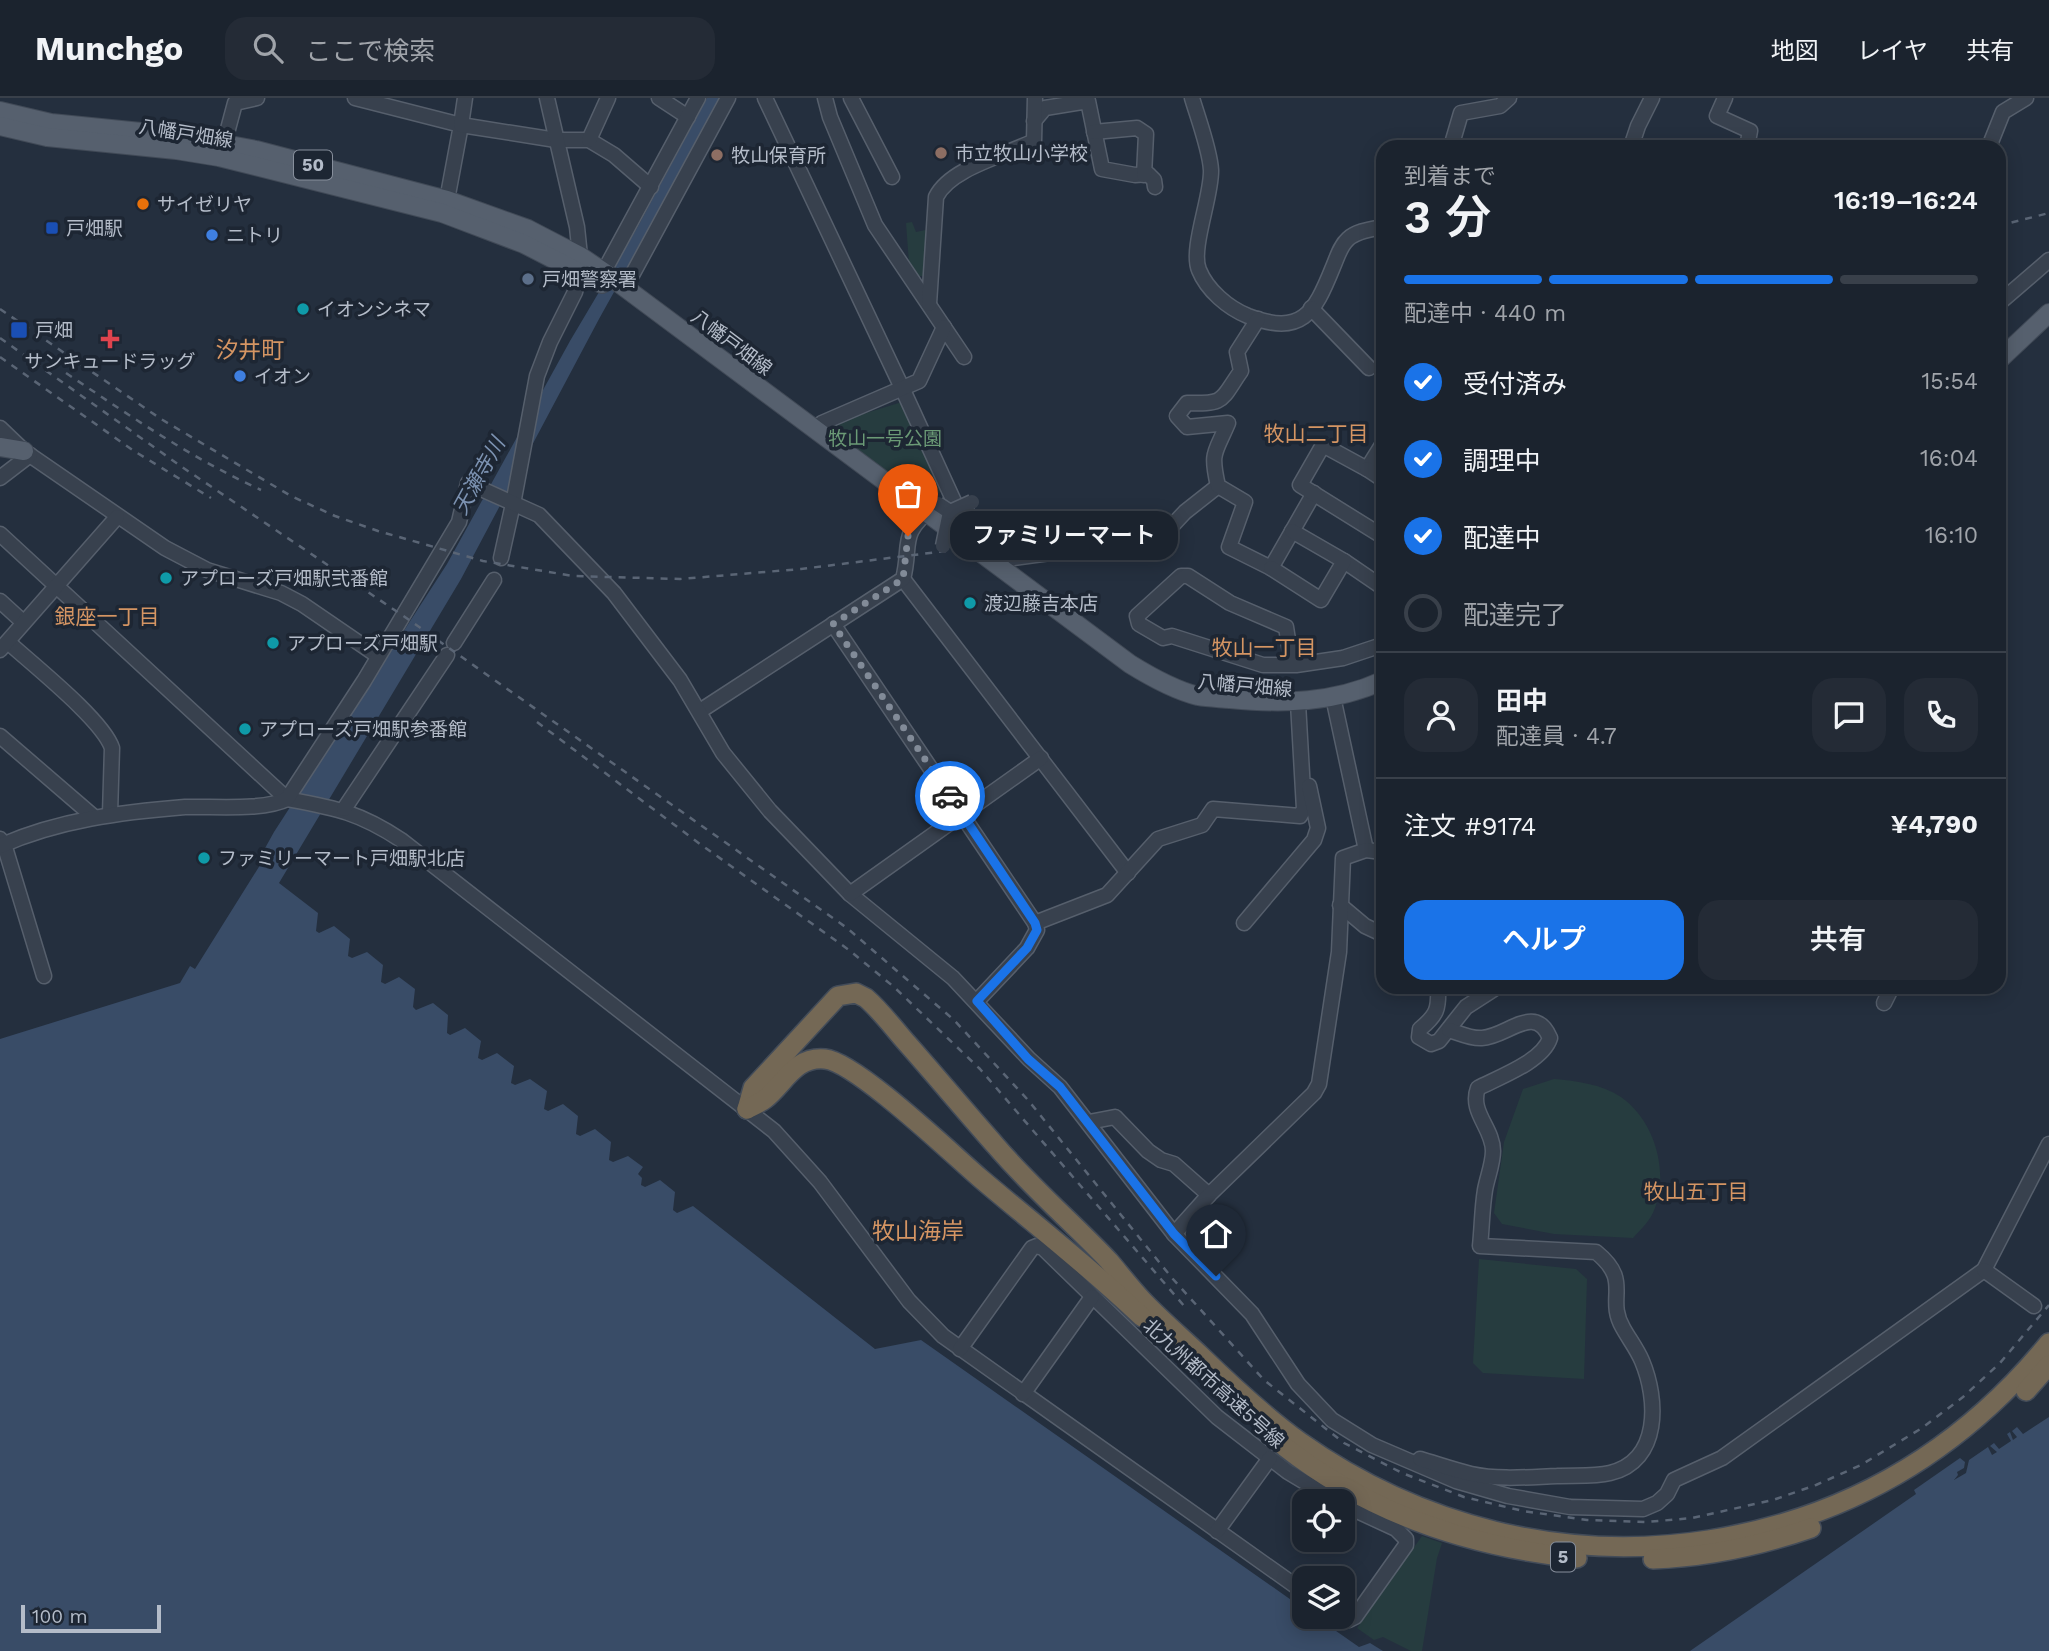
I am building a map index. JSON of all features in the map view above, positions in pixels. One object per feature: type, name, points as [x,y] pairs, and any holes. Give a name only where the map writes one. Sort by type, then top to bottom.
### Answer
[{"type":"highway","name":"北九州都市高速5号線","points":[[747,1109],[753,1088],[838,996],[856,993],[873,1004],[1030,1184],[1108,1260],[1143,1301],[1265,1414],[1337,1467],[1379,1489],[1420,1509],[1496,1532],[1581,1545],[1678,1545],[1770,1528],[1818,1512],[1864,1493],[1907,1470],[1949,1442],[1987,1411],[2022,1376],[2049,1343]]},
{"type":"highway","name":"北九州都市高速5号線","points":[[747,1109],[765,1099],[787,1074],[804,1063],[823,1058],[843,1064],[1108,1284],[1230,1402],[1291,1452],[1371,1502],[1413,1521],[1454,1535],[1532,1553],[1632,1560],[1679,1558],[1728,1552],[1821,1525],[1869,1505],[1914,1481],[1956,1452],[2031,1386],[2049,1365]]},
{"type":"main road","name":"八幡戸畑線","points":[[0,111],[51,123],[180,136],[256,150],[447,200],[528,229],[613,283],[934,511],[991,561],[1130,664],[1160,682],[1197,696],[1298,707]]},
{"type":"main road","name":"八幡戸畑線","points":[[0,126],[47,137],[176,150],[265,169],[442,213],[579,263]]},
{"type":"main road","name":"八幡戸畑線","points":[[613,283],[814,429],[934,511],[983,568],[1123,671],[1154,690],[1194,704],[1259,711],[1363,700],[1376,694]]},
{"type":"main road","points":[[2006,353],[2049,313]]},
{"type":"main road","points":[[2006,366],[2049,327]]},
{"type":"main road","points":[[0,447],[27,453]]},
{"type":"main road","name":"八幡戸畑線","points":[[1333,702],[1376,684]]},
{"type":"street","points":[[224,144],[234,101],[257,98]]},
{"type":"street","points":[[355,98],[461,125],[556,140],[589,140],[614,156],[651,187]]},
{"type":"street","points":[[447,200],[465,98]]},
{"type":"street","points":[[501,558],[509,502],[542,360],[575,292],[579,263],[577,227],[547,98]]},
{"type":"street","points":[[589,140],[608,98]]},
{"type":"street","points":[[659,98],[688,117]]},
{"type":"street","points":[[613,283],[651,187],[698,98]]},
{"type":"street","points":[[613,283],[728,98]]},
{"type":"street","points":[[765,98],[968,532],[991,561],[1109,545],[1149,536],[1170,528],[1185,512],[1218,486]]},
{"type":"street","points":[[825,98],[830,117],[875,225],[964,357]]},
{"type":"street","points":[[851,98],[892,177]]},
{"type":"street","points":[[929,304],[936,197],[941,187],[981,163],[1034,141],[1035,98]]},
{"type":"street","points":[[1192,98],[1211,169],[1202,192],[1197,268],[1229,307],[1258,319],[1286,325],[1297,321],[1320,298],[1339,253],[1348,239],[1376,228]]},
{"type":"street","points":[[1453,140],[1461,113],[1500,106],[1509,98]]},
{"type":"street","points":[[1633,140],[1652,98]]},
{"type":"street","points":[[1725,98],[1717,116],[1750,131],[1748,140]]},
{"type":"street","points":[[1992,140],[2003,112],[2026,98]]},
{"type":"street","points":[[1034,121],[1045,108],[1087,101],[1102,169],[1148,174],[1154,180],[1155,187]]},
{"type":"street","points":[[1094,132],[1137,128],[1146,134],[1144,175]]},
{"type":"street","points":[[2006,297],[2049,260]]},
{"type":"street","points":[[1311,309],[1369,368]]},
{"type":"street","points":[[1258,319],[1237,352],[1241,371],[1221,401],[1214,404],[1187,403],[1177,416],[1187,426],[1228,423],[1213,457],[1218,486],[1245,502],[1229,547],[1270,568],[1321,600],[1344,561]]},
{"type":"street","points":[[814,429],[822,423],[919,381],[944,327]]},
{"type":"street","points":[[0,428],[27,453],[117,517],[187,561],[225,577],[261,585],[302,604],[378,656]]},
{"type":"street","points":[[1376,475],[1323,445],[1300,485],[1376,532]]},
{"type":"street","points":[[0,478],[27,453]]},
{"type":"street","points":[[1367,469],[1376,455]]},
{"type":"street","points":[[44,976],[1,843],[110,814],[187,807],[273,805],[287,799],[459,522],[468,483],[539,515],[614,593],[701,711],[723,752],[770,811],[850,894],[953,978],[1028,1059],[1060,1087],[1174,1234],[1252,1314],[1284,1365],[1315,1403],[1332,1420],[1372,1445],[1456,1481],[1508,1496],[1570,1507],[1643,1509],[1657,1503],[1667,1494],[1674,1480],[1722,1458],[1984,1270],[2049,1144]]},
{"type":"street","points":[[1270,568],[1314,493]]},
{"type":"street","points":[[951,495],[908,536],[903,579],[1128,873]]},
{"type":"street","points":[[934,511],[972,502]]},
{"type":"street","points":[[934,511],[943,546]]},
{"type":"street","points":[[110,814],[112,748],[109,739],[88,715],[4,646],[117,517]]},
{"type":"street","points":[[1292,531],[1376,583]]},
{"type":"street","points":[[0,534],[287,799],[344,810],[368,820],[401,840],[775,1131],[797,1155],[924,1319],[960,1349],[1292,1584]]},
{"type":"street","points":[[1292,665],[1286,627],[1230,603],[1188,576],[1181,576],[1137,616],[1139,624],[1163,638],[1172,636],[1263,665],[1292,665],[1343,658],[1376,647]]},
{"type":"street","points":[[701,711],[903,579]]},
{"type":"street","points":[[344,810],[494,580]]},
{"type":"street","points":[[0,601],[23,622]]},
{"type":"street","points":[[833,624],[1035,923],[1037,930],[1027,948],[977,1001]]},
{"type":"street","points":[[1333,702],[1366,850]]},
{"type":"street","points":[[1035,923],[1107,895],[1158,839],[1202,825],[1213,809],[1300,816],[1304,809],[1298,707]]},
{"type":"street","points":[[0,736],[94,817]]},
{"type":"street","points":[[850,894],[1041,758]]},
{"type":"street","points":[[1244,923],[1314,840],[1318,828],[1303,771]]},
{"type":"street","points":[[1174,1234],[1209,1195],[1306,1101],[1319,1084],[1339,952],[1343,858],[1366,850],[1376,851]]},
{"type":"street","points":[[1340,905],[1365,926],[1376,931]]},
{"type":"street","points":[[1438,994],[1438,1005],[1432,1019],[1420,1028],[1419,1037],[1431,1044],[1439,1041],[1466,1007],[1486,994]]},
{"type":"street","points":[[1884,1003],[1888,994]]},
{"type":"street","points":[[1372,1445],[1474,1474],[1505,1477],[1598,1475],[1611,1473],[1634,1461],[1642,1452],[1652,1424],[1654,1409],[1648,1378],[1621,1325],[1616,1311],[1618,1285],[1614,1270],[1605,1259],[1596,1252],[1480,1246],[1485,1191],[1493,1152],[1490,1137],[1475,1106],[1475,1097],[1478,1088],[1539,1055],[1548,1047],[1550,1038],[1546,1028],[1538,1022],[1528,1022],[1485,1038],[1475,1038],[1449,1030]]},
{"type":"street","points":[[1089,1122],[1115,1117],[1147,1151],[1174,1164],[1209,1195]]},
{"type":"street","points":[[960,1349],[1032,1248],[1043,1248],[1217,1417],[1269,1458],[1318,1489]]},
{"type":"street","points":[[1984,1270],[2034,1306]]},
{"type":"street","points":[[1023,1394],[1092,1297]]},
{"type":"street","points":[[1217,1531],[1269,1458]]},
{"type":"street","points":[[1355,1510],[1396,1529],[1406,1539],[1406,1545],[1355,1617]]},
{"type":"green space","points":[[912,222],[916,232],[930,229],[926,276],[917,276],[909,263],[906,223]]},
{"type":"green space","name":"牧山一号公園","points":[[902,402],[945,489],[923,503],[824,429],[837,422]]},
{"type":"green space","points":[[1554,1079],[1589,1084],[1621,1097],[1633,1107],[1650,1132],[1659,1162],[1659,1193],[1651,1216],[1633,1238],[1554,1234],[1502,1224],[1494,1213],[1504,1142],[1523,1089]]},
{"type":"green space","points":[[1479,1259],[1576,1269],[1587,1279],[1584,1379],[1483,1373],[1473,1363]]},
{"type":"green space","points":[[1422,1536],[1442,1543],[1437,1558],[1422,1651],[1411,1651],[1383,1637],[1374,1640],[1357,1628]]},
{"type":"water","points":[[707,98],[722,98],[599,319],[461,579],[279,883],[318,913],[316,931],[319,933],[334,926],[350,939],[348,956],[352,958],[367,952],[383,965],[381,982],[385,984],[399,977],[415,989],[413,1007],[416,1010],[433,1003],[448,1015],[447,1033],[450,1035],[465,1028],[481,1041],[478,1058],[482,1060],[497,1053],[514,1066],[511,1083],[515,1085],[530,1079],[547,1091],[544,1109],[548,1111],[563,1104],[578,1116],[576,1134],[580,1136],[595,1129],[611,1142],[609,1160],[613,1162],[628,1156],[643,1167],[638,1174],[642,1178],[641,1185],[645,1187],[660,1180],[675,1192],[673,1210],[677,1213],[693,1206],[875,1349],[921,1340],[1292,1601],[1292,1629],[1333,1629],[1359,1647],[1370,1643],[1383,1651],[0,1651],[0,1039],[180,983],[190,966],[195,969],[262,862],[259,859],[274,832],[447,564],[570,341],[637,228]]},
{"type":"water","points":[[2049,1417],[2049,1651],[1690,1651],[1916,1494],[1914,1490],[1960,1458],[1965,1462],[1964,1468],[1957,1472],[1954,1480],[1966,1473],[1969,1460],[1988,1447],[1992,1455],[1997,1452],[1990,1446],[1994,1443],[1999,1449],[2011,1441],[2007,1434],[2010,1432],[2013,1440],[2017,1437],[2012,1431],[2017,1427],[2023,1434]]},
{"type":"railway","points":[[2006,224],[2049,213]]},
{"type":"railway","points":[[0,309],[161,419],[291,496],[335,516],[378,531],[483,561],[573,576],[680,579],[801,569],[1147,523]]},
{"type":"railway","points":[[0,338],[182,467],[402,615],[847,928],[954,1020],[1028,1100],[1172,1278],[1264,1380],[1344,1443],[1402,1473],[1464,1497],[1523,1511],[1587,1520],[1647,1522],[1692,1518],[1773,1500],[1861,1465],[1922,1428],[1963,1397],[2000,1363],[2049,1305]]},
{"type":"railway","points":[[0,357],[134,451],[211,498]]},
{"type":"railway","points":[[66,373],[185,450],[261,490]]},
{"type":"railway","points":[[537,722],[700,844],[849,950],[894,987],[980,1069],[1185,1307]]},
{"type":"way so far","points":[[908,536],[903,579],[833,624],[950,796]]},
{"type":"place","name":"市立牧山小学校","points":[[941,153]]},
{"type":"place","name":"牧山保育所","points":[[717,155]]},
{"type":"place","name":"サイゼリヤ","points":[[143,204]]},
{"type":"place","name":"戸畑駅","points":[[52,228]]},
{"type":"place","name":"ニトリ","points":[[212,235]]},
{"type":"place","name":"戸畑警察署","points":[[528,279]]},
{"type":"place","name":"イオンシネマ","points":[[303,309]]},
{"type":"place","name":"戸畑","points":[[19,330]]},
{"type":"place","name":"サンキュードラッグ","points":[[110,339]]},
{"type":"place","name":"イオン","points":[[240,376]]},
{"type":"place","name":"ファミリーマート","points":[[908,536]]},
{"type":"place","name":"アプローズ戸畑駅弐番館","points":[[166,578]]},
{"type":"place","name":"渡辺藤吉本店","points":[[970,603]]},
{"type":"place","name":"アプローズ戸畑駅","points":[[273,643]]},
{"type":"place","name":"アプローズ戸畑駅参番館","points":[[245,729]]},
{"type":"place","name":"ファミリーマート戸畑駅北店","points":[[204,858]]},
{"type":"district","name":"汐井町","points":[[250,350]]},
{"type":"district","name":"牧山二丁目","points":[[1316,434]]},
{"type":"district","name":"銀座一丁目","points":[[107,617]]},
{"type":"district","name":"牧山一丁目","points":[[1264,648]]},
{"type":"district","name":"牧山五丁目","points":[[1696,1192]]},
{"type":"district","name":"牧山海岸","points":[[918,1231]]},
{"type":"route","points":[[950,796],[1035,923],[1037,930],[1027,948],[977,1001],[1028,1059],[1060,1087],[1174,1234],[1216,1276]]},
{"type":"water label","name":"天瀬寺川","points":[[479,476]]}]
